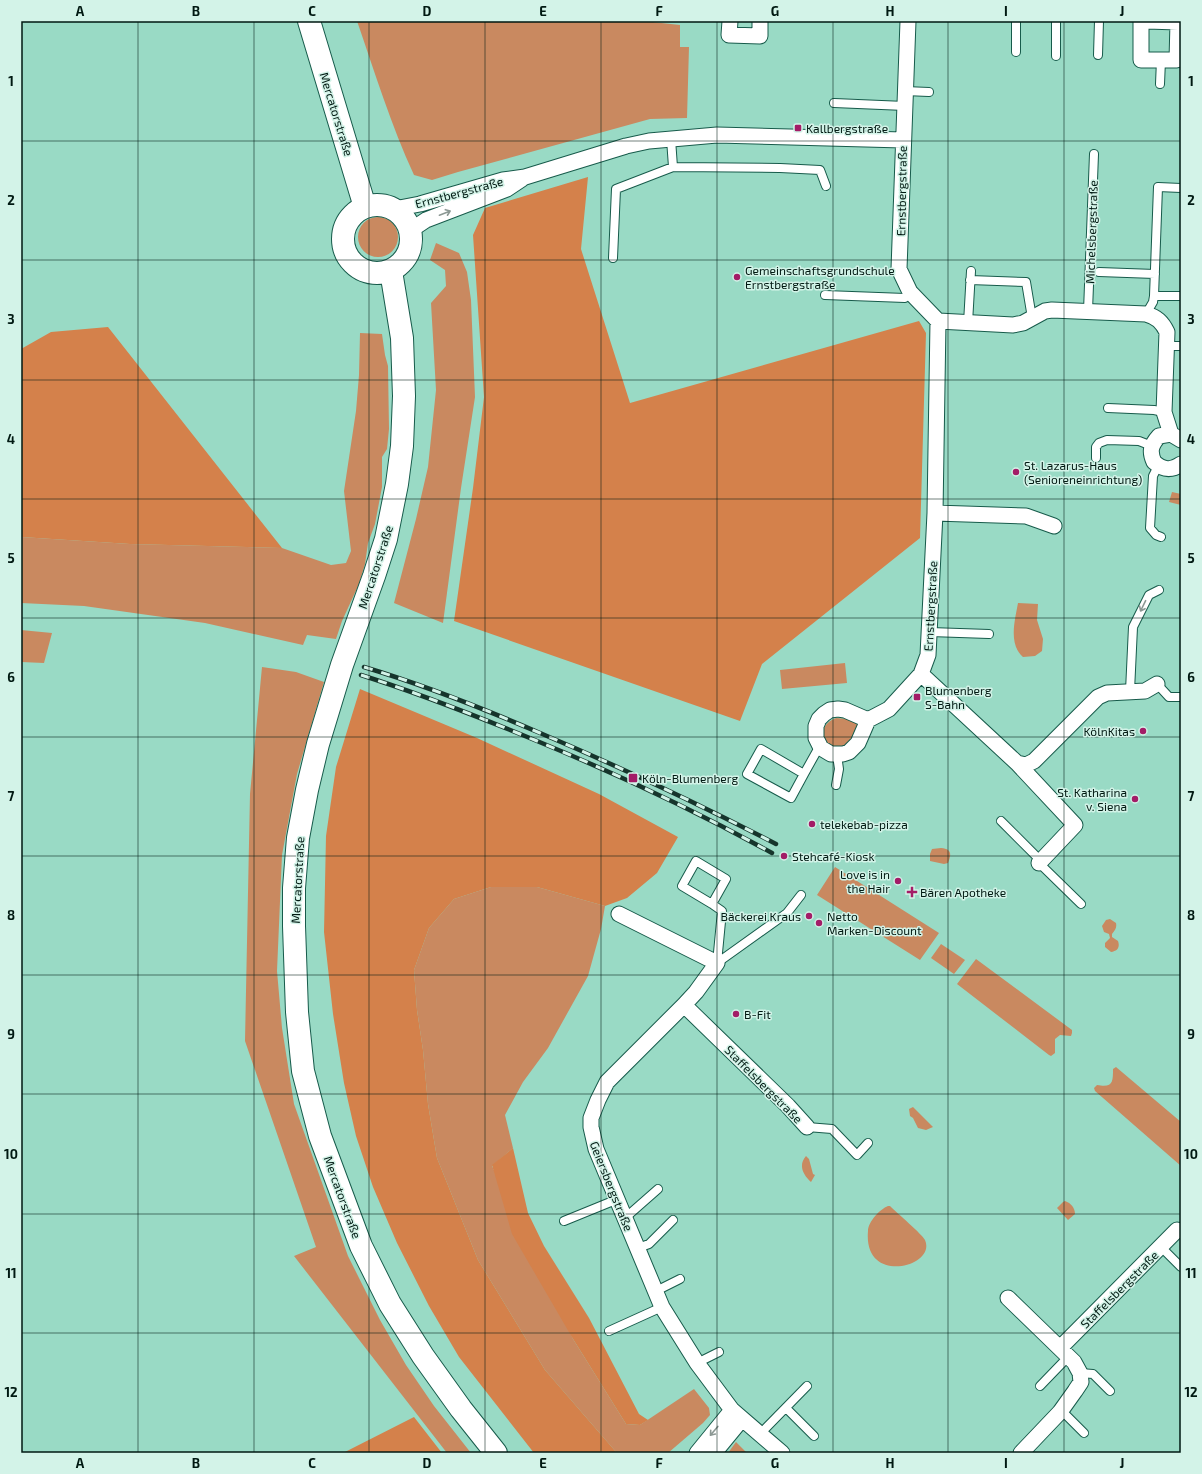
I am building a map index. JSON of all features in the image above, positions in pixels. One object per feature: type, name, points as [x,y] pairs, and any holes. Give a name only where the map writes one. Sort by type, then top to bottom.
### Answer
[{"type":"main road","name":"Mercatorstraße","points":[[309,21],[365,206]]},
{"type":"main road","points":[[383,205],[394,209],[406,220],[411,230],[411,248],[406,259],[391,271],[379,274],[368,272],[357,267],[348,258],[343,246],[343,234],[347,222],[355,213],[365,206],[383,205]]},
{"type":"main road","name":"Mercatorstraße","points":[[391,271],[402,338],[404,396],[402,446],[397,484],[386,539],[346,652],[318,744],[298,838],[294,888],[297,1012],[303,1071],[320,1136],[361,1246],[390,1304],[415,1343],[461,1408],[496,1453]]},
{"type":"street","points":[[730,21],[729,35],[760,36],[760,21]]},
{"type":"street","points":[[903,140],[908,21]]},
{"type":"street","points":[[1141,21],[1141,60],[1177,60],[1178,22],[1147,21]]},
{"type":"street","name":"Ernstbergstraße","points":[[394,209],[420,204],[503,180],[525,177],[626,146],[649,141],[717,135],[903,140],[899,270],[910,292],[938,321],[935,513],[930,632],[928,655],[921,674],[889,710],[868,720]]},
{"type":"street","name":"Ernstbergstraße","points":[[411,230],[426,220],[507,189],[525,177]]},
{"type":"street","points":[[938,321],[1013,325],[1024,323],[1045,311],[1088,311],[1146,314],[1154,316],[1162,323],[1174,346],[1164,412],[1178,436]]},
{"type":"street","points":[[1178,436],[1159,436],[1152,446],[1152,456],[1154,462],[1164,469],[1171,469],[1181,464]]},
{"type":"street","points":[[935,513],[1026,516],[1054,526]]},
{"type":"street","points":[[921,674],[1017,763],[1074,825],[1040,862]]},
{"type":"street","points":[[1017,763],[1026,765],[1034,761],[1098,697],[1107,693],[1145,691],[1157,684]]},
{"type":"street","points":[[830,710],[845,710],[868,720],[858,743],[849,752],[837,755],[826,752],[818,743],[815,733],[816,726],[819,719],[830,710]]},
{"type":"street","points":[[619,914],[717,963]]},
{"type":"street","name":"Geiersbergstraße","points":[[717,963],[696,992],[684,1005],[607,1082],[591,1118],[590,1128],[596,1149],[662,1307],[697,1363],[737,1414],[782,1453]]},
{"type":"street","name":"Staffelsbergstraße","points":[[684,1005],[788,1106],[807,1127]]},
{"type":"street","name":"Staffelsbergstraße","points":[[1064,1353],[1177,1230]]},
{"type":"street","points":[[1008,1298],[1074,1362],[1080,1373],[1081,1382],[1061,1410],[1021,1453]]},
{"type":"street","points":[[697,1453],[737,1414]]},
{"type":"street","points":[[714,1453],[737,1414]]},
{"type":"lane","points":[[1016,21],[1016,52]]},
{"type":"lane","points":[[1056,21],[1056,56]]},
{"type":"lane","points":[[1098,54],[1099,21]]},
{"type":"lane","points":[[1160,84],[1161,60]]},
{"type":"lane","points":[[905,91],[929,92]]},
{"type":"lane","points":[[834,103],[904,106]]},
{"type":"lane","points":[[671,139],[673,167]]},
{"type":"lane","name":"Michelsbergstraße","points":[[1088,311],[1094,154]]},
{"type":"lane","points":[[613,258],[616,189],[673,167],[820,170],[826,186]]},
{"type":"lane","points":[[1146,314],[1153,302],[1154,296],[1158,187],[1181,188]]},
{"type":"lane","points":[[968,323],[971,271]]},
{"type":"lane","points":[[1099,272],[1155,274]]},
{"type":"lane","points":[[970,280],[1026,282],[1032,318]]},
{"type":"lane","points":[[825,295],[905,298],[910,292]]},
{"type":"lane","points":[[1154,296],[1181,296]]},
{"type":"lane","points":[[1108,408],[1154,410],[1164,412]]},
{"type":"lane","points":[[1096,458],[1096,447],[1099,443],[1107,440],[1139,441],[1152,446]]},
{"type":"lane","points":[[1158,466],[1153,476],[1150,528],[1161,538]]},
{"type":"lane","points":[[1130,691],[1133,627],[1149,595],[1159,590]]},
{"type":"lane","points":[[930,632],[989,634]]},
{"type":"lane","points":[[1157,684],[1169,697],[1181,697]]},
{"type":"lane","points":[[804,774],[761,749],[747,774],[791,798],[818,749],[822,748]]},
{"type":"lane","points":[[836,785],[839,769],[837,755]]},
{"type":"lane","points":[[1002,821],[1081,904]]},
{"type":"lane","points":[[712,904],[726,879],[696,862],[682,886],[722,911],[717,963]]},
{"type":"lane","name":"Geiersbergstraße","points":[[717,963],[787,913],[801,895]]},
{"type":"lane","name":"Staffelsbergstraße","points":[[807,1127],[832,1129],[857,1155],[868,1143]]},
{"type":"lane","points":[[625,1218],[658,1189]]},
{"type":"lane","points":[[564,1221],[618,1199]]},
{"type":"lane","points":[[638,1248],[649,1244],[673,1220]]},
{"type":"lane","points":[[1161,1247],[1181,1267]]},
{"type":"lane","points":[[656,1291],[680,1279]]},
{"type":"lane","points":[[609,1331],[662,1307]]},
{"type":"lane","points":[[697,1363],[719,1352]]},
{"type":"lane","points":[[1040,1386],[1064,1353]]},
{"type":"lane","points":[[1080,1373],[1093,1374],[1110,1390]]},
{"type":"lane","points":[[760,1434],[807,1386]]},
{"type":"lane","points":[[786,1408],[814,1436]]},
{"type":"lane","points":[[1061,1410],[1084,1433]]},
{"type":"shaded area","points":[[357,21],[643,21],[680,25],[680,47],[689,47],[687,118],[650,119],[432,180],[414,175],[391,118]]},
{"type":"shaded area","points":[[588,177],[581,249],[630,403],[919,321],[926,333],[920,538],[762,664],[740,721],[454,621],[484,397],[473,235],[485,208]]},
{"type":"shaded area","points":[[378,217],[389,220],[395,226],[398,237],[395,248],[389,254],[378,257],[367,254],[361,248],[358,237],[361,226],[367,220]]},
{"type":"shaded area","points":[[436,243],[459,253],[467,272],[471,300],[475,397],[443,623],[394,603],[428,467],[436,390],[431,303],[446,286],[445,270],[430,260]]},
{"type":"shaded area","points":[[108,327],[282,548],[130,544],[21,537],[21,349],[51,332]]},
{"type":"shaded area","points":[[360,333],[382,334],[388,366],[389,429],[387,449],[382,457],[382,487],[375,524],[368,543],[365,564],[359,584],[342,621],[336,639],[307,635],[303,645],[205,623],[84,606],[21,603],[21,537],[130,544],[282,548],[331,565],[346,563],[351,551],[344,491],[356,411]]},
{"type":"shaded area","points":[[1172,492],[1181,494],[1181,505],[1169,502]]},
{"type":"shaded area","points":[[1018,603],[1038,604],[1037,620],[1043,639],[1042,651],[1035,656],[1023,657],[1018,652],[1015,645],[1014,624]]},
{"type":"shaded area","points":[[21,630],[52,633],[44,663],[21,662]]},
{"type":"shaded area","points":[[845,663],[847,683],[782,689],[780,670]]},
{"type":"shaded area","points":[[262,667],[296,672],[324,682],[297,774],[282,855],[277,971],[282,1028],[294,1104],[348,1256],[380,1320],[406,1365],[434,1406],[471,1453],[447,1453],[294,1256],[316,1247],[245,1041],[250,794]]},
{"type":"shaded area","points":[[360,689],[477,738],[599,794],[678,837],[657,873],[627,898],[605,906],[537,887],[491,887],[454,899],[429,928],[414,970],[428,1104],[437,1158],[478,1260],[545,1370],[617,1453],[534,1453],[459,1357],[429,1306],[397,1243],[373,1187],[356,1136],[344,1083],[333,1014],[324,932],[326,836],[336,767]]},
{"type":"shaded area","points":[[836,718],[847,719],[857,723],[858,727],[850,740],[842,747],[834,748],[828,744],[824,738],[823,731],[827,724]]},
{"type":"shaded area","points":[[932,849],[947,849],[950,852],[948,863],[944,864],[930,861]]},
{"type":"shaded area","points":[[835,867],[939,933],[920,960],[817,895]]},
{"type":"shaded area","points":[[491,887],[537,887],[605,906],[601,929],[588,976],[548,1048],[523,1082],[505,1115],[513,1148],[492,1166],[573,1339],[626,1424],[640,1425],[694,1389],[709,1408],[710,1415],[703,1423],[668,1453],[617,1453],[545,1370],[478,1260],[437,1158],[428,1104],[414,970],[429,928],[454,899]]},
{"type":"shaded area","points":[[1110,919],[1116,923],[1116,928],[1112,934],[1112,937],[1118,941],[1119,945],[1117,950],[1111,952],[1105,947],[1105,943],[1110,938],[1109,934],[1104,932],[1102,926],[1106,920]]},
{"type":"shaded area","points":[[941,944],[965,960],[954,974],[931,958]]},
{"type":"shaded area","points":[[976,959],[1072,1030],[1071,1036],[1060,1035],[1055,1039],[1055,1053],[1051,1056],[1049,1055],[957,984]]},
{"type":"shaded area","points":[[1116,1067],[1181,1122],[1181,1166],[1095,1091],[1094,1088],[1097,1085],[1106,1086],[1111,1083],[1113,1069]]},
{"type":"shaded area","points":[[913,1107],[933,1127],[926,1130],[918,1128],[913,1118],[910,1116],[909,1109]]},
{"type":"shaded area","points":[[513,1148],[528,1213],[544,1246],[589,1318],[639,1414],[648,1420],[640,1425],[626,1424],[573,1339],[512,1234],[492,1165]]},
{"type":"shaded area","points":[[806,1156],[809,1159],[813,1174],[815,1175],[811,1182],[802,1170],[802,1163]]},
{"type":"shaded area","points":[[1065,1201],[1072,1206],[1075,1212],[1075,1214],[1068,1220],[1057,1208]]},
{"type":"shaded area","points":[[890,1206],[909,1223],[925,1240],[926,1250],[920,1258],[911,1264],[899,1266],[887,1265],[876,1259],[870,1248],[868,1231],[870,1224],[878,1213]]},
{"type":"shaded area","points":[[414,1417],[442,1453],[343,1453]]},
{"type":"shaded area","points":[[736,1442],[747,1453],[728,1453]]},
{"type":"railway","points":[[364,667],[453,697],[540,733],[659,786],[776,844]]},
{"type":"railway","points":[[361,675],[450,706],[567,754],[685,808],[772,853]]},
{"type":"place","name":"Kallbergstraße","points":[[798,128]]},
{"type":"place","name":"Gemeinschaftsgrundschule Ernstbergstraße","points":[[737,277]]},
{"type":"place","name":"St. Lazarus-Haus (Senioreneinrichtung)","points":[[1016,472]]},
{"type":"place","name":"Blumenberg S-Bahn","points":[[917,697]]},
{"type":"place","name":"KölnKitas","points":[[1143,731]]},
{"type":"place","name":"Köln-Blumenberg","points":[[633,778]]},
{"type":"place","name":"St. Katharina v. Siena","points":[[1135,799]]},
{"type":"place","name":"telekebab-pizza","points":[[812,824]]},
{"type":"place","name":"Stehcafé-Kiosk","points":[[784,856]]},
{"type":"place","name":"Love is in the Hair","points":[[898,881]]},
{"type":"place","name":"Bären Apotheke","points":[[912,892]]},
{"type":"place","name":"Bäckerei Kraus","points":[[809,916]]},
{"type":"place","name":"Netto Marken-Discount","points":[[819,923]]},
{"type":"place","name":"B-Fit","points":[[736,1014]]}]
